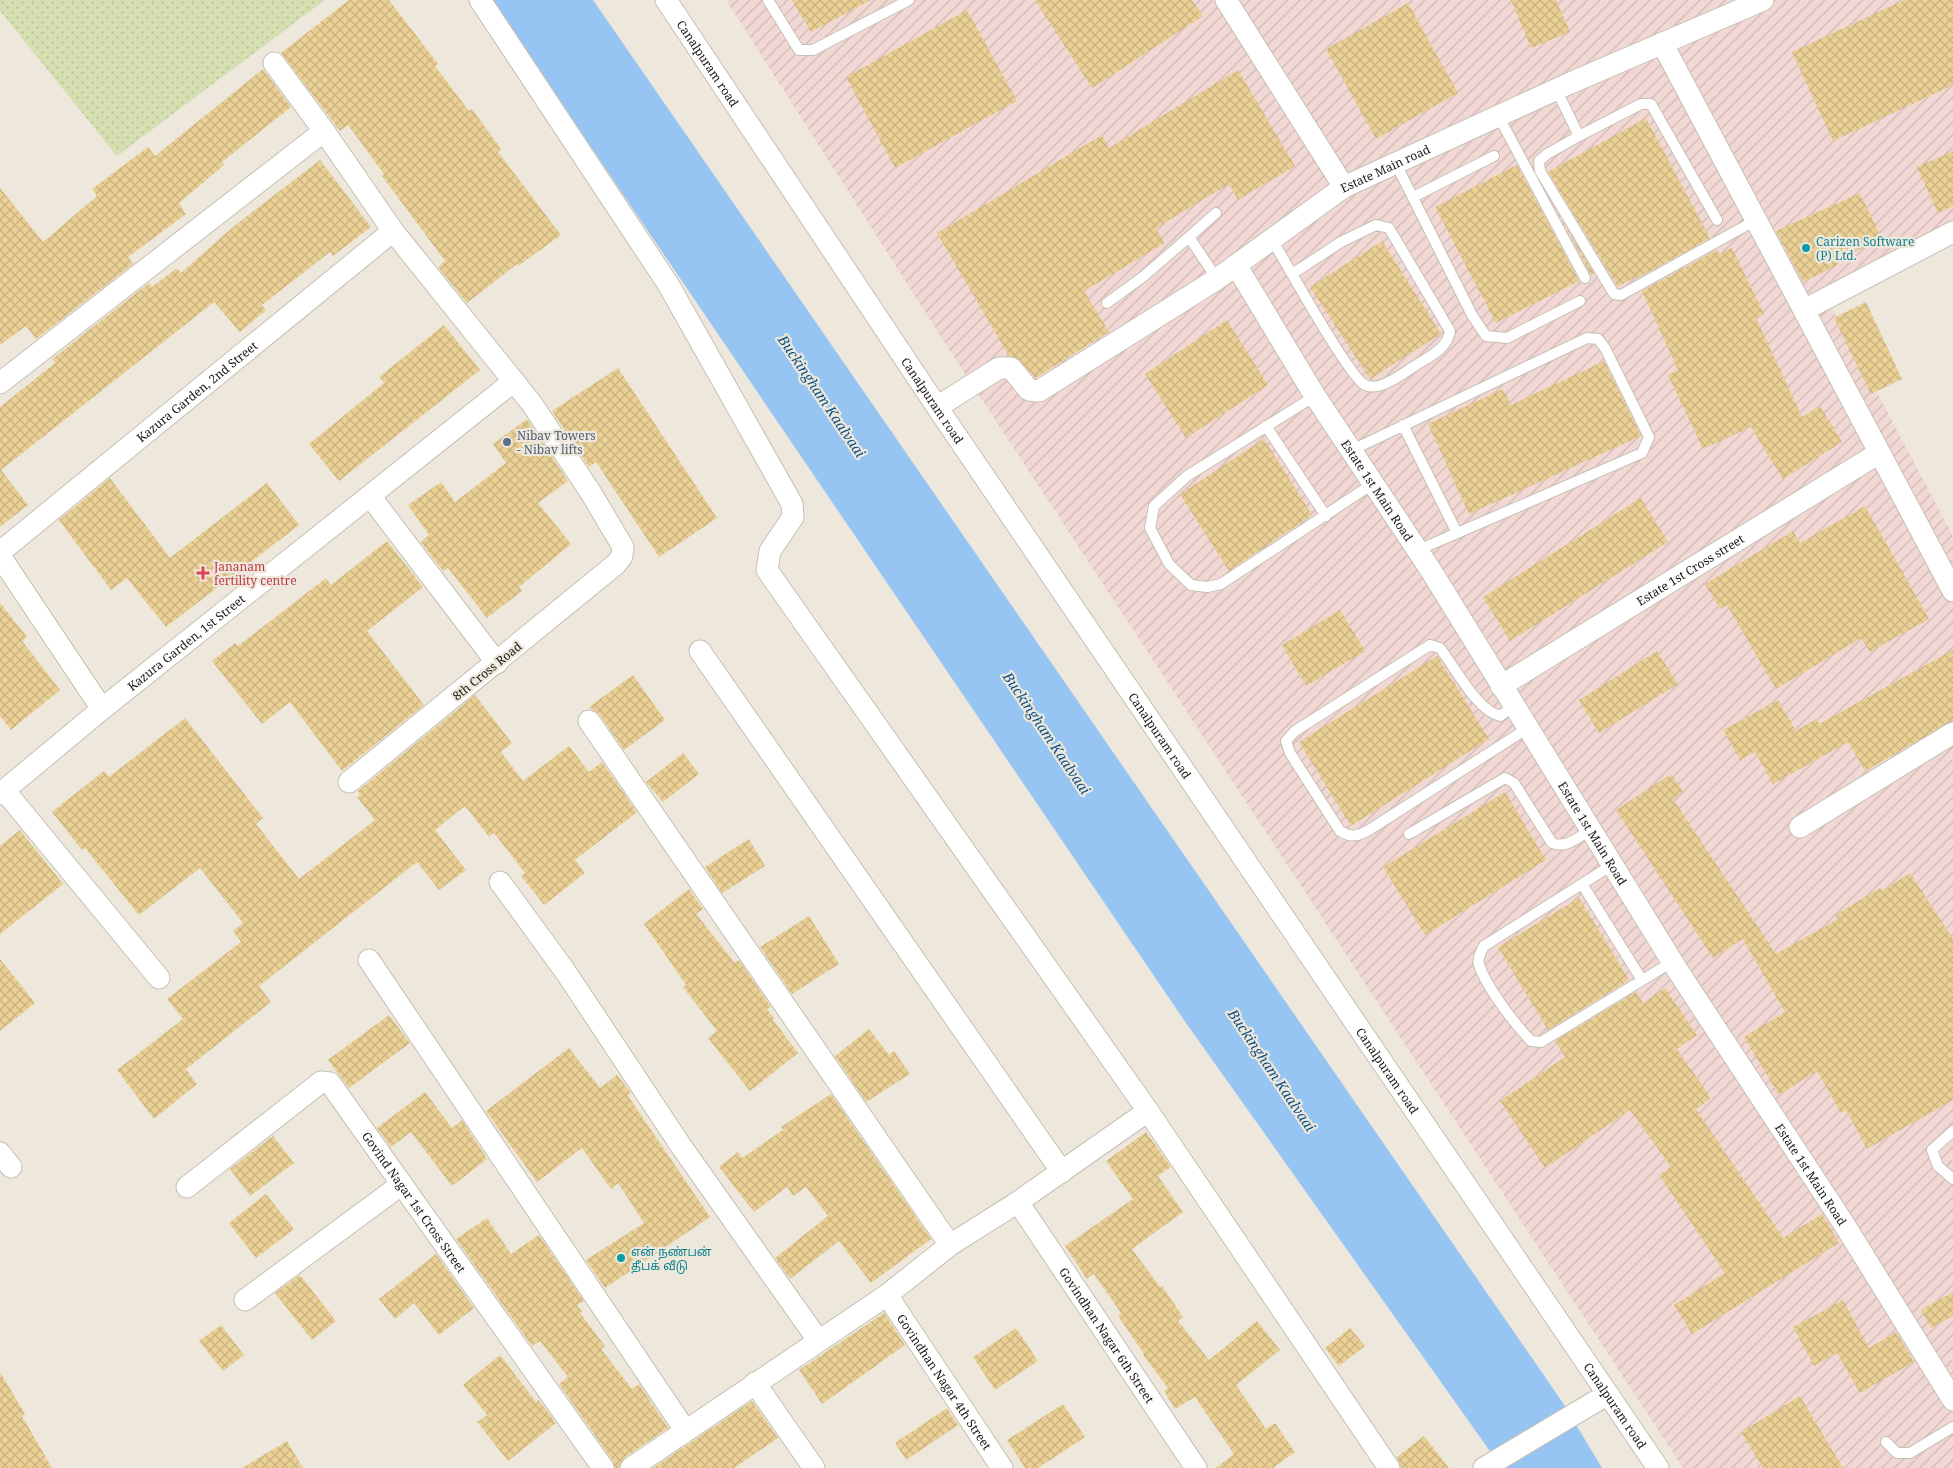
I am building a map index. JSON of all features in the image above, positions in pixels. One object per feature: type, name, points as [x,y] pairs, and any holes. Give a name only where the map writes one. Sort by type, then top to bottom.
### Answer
[{"type":"street","points":[[480,0],[668,284],[792,504],[793,517],[770,551],[767,570],[1148,1111],[1387,1467]]},
{"type":"street","name":"Canalpuram road","points":[[666,0],[937,407],[1658,1468]]},
{"type":"street","points":[[1226,0],[1344,188]]},
{"type":"street","name":"Estate Main road","points":[[937,407],[999,368],[1011,368],[1029,390],[1039,391],[1217,279],[1271,238],[1344,188],[1500,117],[1556,89],[1763,0]]},
{"type":"street","points":[[1662,43],[1953,592]]},
{"type":"street","points":[[274,63],[393,231],[514,381]]},
{"type":"street","points":[[0,384],[324,131]]},
{"type":"street","name":"Kazura Garden, 2nd Street","points":[[0,552],[393,231]]},
{"type":"street","points":[[1804,310],[1953,232]]},
{"type":"street","name":"Estate 1st Main Road","points":[[1236,265],[1315,396],[1418,550],[1672,962],[1844,1224],[1953,1400]]},
{"type":"street","name":"Kazura Garden, 1st Street","points":[[2,792],[102,709],[514,381]]},
{"type":"street","name":"8th Cross Road","points":[[349,782],[497,663],[616,564],[622,556],[624,547],[591,493],[514,381]]},
{"type":"street","name":"Estate 1st Cross street","points":[[1501,686],[1879,453]]},
{"type":"street","points":[[370,496],[497,663]]},
{"type":"street","points":[[0,556],[102,709]]},
{"type":"street","points":[[700,651],[1062,1172]]},
{"type":"street","points":[[589,721],[950,1245]]},
{"type":"street","points":[[1800,827],[1953,733]]},
{"type":"street","points":[[2,792],[158,978]]},
{"type":"street","points":[[500,882],[565,971],[681,1146],[818,1340]]},
{"type":"street","points":[[369,960],[685,1430]]},
{"type":"street","name":"Govind Nagar 1st Cross Street","points":[[187,1187],[322,1082],[327,1081],[603,1468]]},
{"type":"street","points":[[631,1468],[887,1295],[950,1245],[1018,1202],[1148,1111]]},
{"type":"street","points":[[245,1300],[402,1184]]},
{"type":"street","name":"Govindhan Nagar 6th Street","points":[[1018,1202],[1196,1468]]},
{"type":"street","name":"Govindhan Nagar 4th Street","points":[[887,1295],[1002,1468]]},
{"type":"street","points":[[756,1383],[814,1468]]},
{"type":"street","points":[[1484,1468],[1608,1394]]},
{"type":"lane","points":[[768,0],[799,50],[813,50],[909,0]]},
{"type":"lane","points":[[1556,89],[1579,136]]},
{"type":"lane","points":[[1716,220],[1658,113],[1651,104],[1641,104],[1579,136],[1539,161],[1540,171],[1614,294],[1621,295],[1756,220]]},
{"type":"lane","points":[[1500,117],[1585,278]]},
{"type":"lane","points":[[1413,197],[1494,156]]},
{"type":"lane","points":[[1396,164],[1472,315],[1486,336],[1506,338],[1580,301]]},
{"type":"lane","points":[[1107,303],[1144,276],[1216,213]]},
{"type":"lane","points":[[1271,238],[1292,274],[1330,337],[1358,379],[1366,386],[1376,387],[1399,375],[1437,352],[1448,341],[1450,331],[1389,228],[1376,225],[1334,246],[1292,274]]},
{"type":"lane","points":[[1189,237],[1217,279]]},
{"type":"lane","points":[[1352,450],[1587,338],[1598,339],[1606,348],[1649,437],[1642,454],[1418,550]]},
{"type":"lane","points":[[1315,396],[1187,476],[1154,506],[1150,528],[1170,564],[1191,585],[1207,587],[1221,584],[1374,483]]},
{"type":"lane","points":[[1266,426],[1326,516]]},
{"type":"lane","points":[[1404,426],[1457,533]]},
{"type":"lane","points":[[1514,706],[1500,716],[1491,714],[1477,700],[1440,648],[1430,645],[1295,731],[1286,741],[1290,753],[1340,831],[1348,836],[1358,835],[1368,830],[1528,728]]},
{"type":"lane","points":[[1409,834],[1505,778],[1514,783],[1552,843],[1559,846],[1567,844],[1590,830]]},
{"type":"lane","points":[[1612,865],[1484,946],[1479,956],[1479,964],[1500,1003],[1531,1041],[1541,1042],[1672,962]]},
{"type":"lane","points":[[1582,884],[1642,980]]},
{"type":"lane","points":[[1953,1131],[1932,1150],[1938,1166],[1953,1179]]},
{"type":"lane","points":[[1886,1442],[1897,1453],[1910,1453],[1953,1427]]},
{"type":"shaded area","points":[[726,0],[1953,0],[1953,236],[1827,298],[1953,536],[1953,1468],[1683,1468],[950,351]]},
{"type":"green space","points":[[0,0],[325,0],[117,156],[0,11]]},
{"type":"water","name":"Buckingham Kaalvaai","points":[[491,0],[593,0],[1563,1403],[1602,1468],[1502,1468],[1186,1023]]},
{"type":"building","points":[[349,0],[389,0],[438,64],[435,66],[469,111],[472,109],[501,149],[498,152],[561,235],[518,266],[517,264],[467,303],[438,267],[445,261],[382,176],[384,174],[348,125],[340,131],[281,53]]},
{"type":"building","points":[[792,0],[871,0],[811,32]]},
{"type":"building","points":[[1035,0],[1192,0],[1203,16],[1092,88]]},
{"type":"building","points":[[1511,0],[1556,0],[1570,32],[1531,48]]},
{"type":"building","points":[[1904,0],[1953,0],[1953,85],[1833,141],[1792,52]]},
{"type":"building","points":[[1408,3],[1458,93],[1376,139],[1326,49]]},
{"type":"building","points":[[967,10],[1017,101],[895,168],[846,77]]},
{"type":"building","points":[[263,69],[291,107],[222,162],[224,165],[179,203],[186,214],[128,257],[133,264],[36,339],[26,326],[0,345],[0,188],[43,242],[97,196],[92,189],[148,147],[155,156]]},
{"type":"building","points":[[1238,70],[1295,166],[1238,200],[1229,184],[1156,228],[1165,243],[1084,291],[1109,332],[1035,378],[1020,360],[1009,356],[937,233],[1102,135],[1109,148]]},
{"type":"building","points":[[1646,118],[1710,238],[1618,287],[1548,172]]},
{"type":"building","points":[[1953,151],[1953,206],[1938,213],[1917,167]]},
{"type":"building","points":[[320,160],[371,227],[333,256],[330,252],[262,305],[266,310],[240,332],[214,302],[1,470],[28,505],[0,527],[0,407],[55,363],[52,359],[149,283],[152,287],[177,268],[181,273],[233,227]]},
{"type":"building","points":[[1517,165],[1579,281],[1496,323],[1435,207]]},
{"type":"building","points":[[1860,193],[1882,239],[1836,261],[1838,265],[1803,282],[1776,231]]},
{"type":"building","points":[[1565,225],[1594,273],[1591,275]]},
{"type":"building","points":[[1382,241],[1441,334],[1370,379],[1310,287]]},
{"type":"building","points":[[1732,248],[1764,314],[1756,318],[1802,417],[1820,406],[1842,442],[1783,479],[1751,427],[1703,449],[1668,375],[1678,370],[1642,291],[1717,250],[1719,254]]},
{"type":"building","points":[[1866,302],[1902,379],[1871,394],[1834,318]]},
{"type":"building","points":[[1227,320],[1268,385],[1186,438],[1145,374]]},
{"type":"building","points":[[444,325],[480,370],[339,481],[309,444],[384,383],[379,377]]},
{"type":"building","points":[[1604,361],[1641,436],[1469,514],[1428,424],[1503,389],[1511,405]]},
{"type":"building","points":[[618,368],[717,518],[659,557],[596,462],[589,467],[552,411]]},
{"type":"building","points":[[527,419],[568,481],[538,503],[571,544],[519,587],[522,591],[487,618],[448,568],[443,571],[421,542],[429,535],[408,505],[441,482],[455,502],[506,463],[493,444]]},
{"type":"building","points":[[1264,439],[1312,515],[1229,571],[1180,494]]},
{"type":"building","points":[[110,478],[170,558],[267,483],[299,525],[166,627],[127,578],[111,590],[59,520]]},
{"type":"building","points":[[1641,498],[1668,542],[1510,641],[1483,597]]},
{"type":"building","points":[[1865,506],[1929,619],[1870,652],[1861,638],[1776,689],[1727,605],[1720,609],[1705,584],[1793,531],[1800,543]]},
{"type":"building","points":[[387,541],[423,587],[367,631],[424,705],[342,771],[290,702],[262,724],[212,661],[235,643],[238,646],[326,578],[331,585]]},
{"type":"building","points":[[0,603],[27,637],[22,641],[60,690],[11,730],[0,716]]},
{"type":"building","points":[[1340,610],[1365,651],[1306,686],[1282,645]]},
{"type":"building","points":[[1953,650],[1953,721],[1865,771],[1848,742],[1773,784],[1755,752],[1740,760],[1723,730],[1778,700],[1796,731],[1816,719],[1819,724]]},
{"type":"building","points":[[1657,651],[1678,684],[1599,733],[1579,700]]},
{"type":"building","points":[[1437,656],[1489,739],[1351,826],[1299,742]]},
{"type":"building","points":[[633,675],[665,720],[624,750],[599,714],[589,707]]},
{"type":"building","points":[[475,695],[512,743],[501,752],[523,781],[569,746],[589,772],[602,762],[637,812],[575,860],[585,873],[544,905],[521,876],[525,873],[494,833],[489,837],[465,806],[435,830],[466,870],[439,890],[417,862],[259,986],[271,1002],[186,1069],[197,1084],[154,1119],[117,1070],[183,1019],[167,999],[241,942],[233,931],[243,923],[200,868],[139,915],[85,848],[82,850],[52,812],[104,771],[109,777],[185,718],[263,818],[256,824],[299,879],[375,820],[357,797],[360,795],[358,791]]},
{"type":"building","points":[[683,753],[699,774],[663,802],[646,782]]},
{"type":"building","points":[[1671,774],[1683,792],[1673,799],[1776,954],[1838,919],[1835,915],[1880,888],[1882,891],[1910,873],[1953,939],[1953,1100],[1867,1149],[1846,1110],[1841,1113],[1817,1071],[1779,1095],[1744,1037],[1785,1012],[1743,939],[1713,958],[1616,810]]},
{"type":"building","points":[[1505,792],[1546,860],[1425,935],[1383,867]]},
{"type":"building","points":[[20,830],[63,884],[0,934],[0,846]]},
{"type":"building","points":[[749,839],[765,866],[722,893],[705,867]]},
{"type":"building","points":[[689,889],[703,909],[696,914],[735,963],[739,960],[771,1007],[767,1009],[774,1018],[773,1020],[798,1053],[750,1091],[708,1038],[717,1031],[683,987],[686,985],[644,924]]},
{"type":"building","points":[[1579,898],[1629,980],[1548,1030],[1498,947]]},
{"type":"building","points":[[809,916],[839,964],[792,994],[760,947]]},
{"type":"building","points":[[0,959],[35,1003],[0,1031]]},
{"type":"building","points":[[1665,988],[1697,1035],[1677,1049],[1711,1098],[1696,1109],[1783,1238],[1822,1214],[1839,1243],[1692,1334],[1674,1305],[1725,1273],[1659,1175],[1671,1167],[1630,1110],[1545,1168],[1500,1101],[1565,1057],[1555,1041],[1636,992],[1643,1003]]},
{"type":"building","points":[[389,1015],[410,1043],[349,1088],[328,1060]]},
{"type":"building","points":[[869,1029],[889,1055],[894,1051],[910,1074],[866,1102],[835,1056]]},
{"type":"building","points":[[569,1048],[600,1088],[617,1075],[631,1093],[628,1096],[710,1217],[605,1288],[586,1260],[644,1223],[618,1183],[611,1189],[582,1148],[537,1182],[486,1111]]},
{"type":"building","points":[[425,1092],[452,1128],[462,1120],[487,1159],[452,1186],[411,1132],[391,1147],[377,1128]]},
{"type":"building","points":[[831,1094],[931,1239],[871,1283],[839,1241],[790,1279],[775,1258],[828,1216],[806,1187],[793,1196],[787,1187],[754,1212],[719,1167],[738,1152],[742,1158],[783,1130],[781,1127]]},
{"type":"building","points":[[1146,1132],[1171,1167],[1158,1176],[1183,1212],[1132,1249],[1160,1287],[1162,1286],[1183,1317],[1178,1321],[1209,1360],[1257,1321],[1280,1350],[1236,1385],[1266,1429],[1275,1423],[1295,1452],[1273,1468],[1216,1468],[1234,1454],[1195,1397],[1175,1409],[1164,1391],[1168,1388],[1143,1355],[1118,1316],[1121,1313],[1094,1274],[1087,1279],[1065,1246],[1133,1199],[1106,1161]]},
{"type":"building","points":[[273,1136],[294,1163],[250,1196],[230,1169]]},
{"type":"building","points":[[266,1194],[294,1229],[256,1258],[229,1223]]},
{"type":"building","points":[[487,1218],[511,1254],[539,1235],[584,1301],[577,1305],[582,1312],[580,1313],[605,1346],[601,1349],[632,1389],[639,1384],[668,1428],[624,1458],[619,1468],[615,1468],[613,1461],[559,1384],[568,1377],[540,1341],[532,1346],[456,1239]]},
{"type":"building","points":[[436,1254],[474,1308],[439,1335],[414,1303],[395,1319],[379,1299]]},
{"type":"building","points":[[300,1275],[336,1321],[312,1340],[275,1293]]},
{"type":"building","points":[[1953,1292],[1953,1316],[1931,1328],[1921,1310]]},
{"type":"building","points":[[1843,1300],[1869,1348],[1896,1332],[1914,1362],[1860,1393],[1837,1353],[1814,1366],[1793,1327]]},
{"type":"building","points":[[884,1313],[905,1345],[822,1404],[799,1370]]},
{"type":"building","points":[[221,1325],[244,1355],[223,1371],[199,1341]]},
{"type":"building","points":[[1016,1328],[1038,1361],[995,1390],[973,1357]]},
{"type":"building","points":[[1350,1328],[1365,1346],[1339,1366],[1325,1348]]},
{"type":"building","points":[[500,1355],[536,1402],[539,1400],[556,1423],[508,1461],[477,1422],[487,1415],[463,1385]]},
{"type":"building","points":[[0,1372],[25,1414],[22,1416],[52,1468],[0,1468]]},
{"type":"building","points":[[1800,1396],[1843,1468],[1763,1468],[1741,1432]]},
{"type":"building","points":[[752,1401],[778,1438],[734,1468],[653,1468]]},
{"type":"building","points":[[1063,1404],[1085,1437],[1038,1468],[1025,1468],[1007,1440]]},
{"type":"building","points":[[947,1408],[958,1425],[906,1460],[895,1443]]},
{"type":"building","points":[[1424,1436],[1449,1468],[1401,1468],[1397,1457]]},
{"type":"building","points":[[287,1441],[303,1468],[242,1468]]},
{"type":"place","name":"Carizen Software (P) Ltd.","points":[[1806,248]]},
{"type":"place","name":"Nibav Towers - Nibav lifts","points":[[507,442]]},
{"type":"place","name":"Jananam fertility centre","points":[[203,573]]},
{"type":"place","name":"என் நண்பன் தீபக் வீடு","points":[[621,1258]]}]
